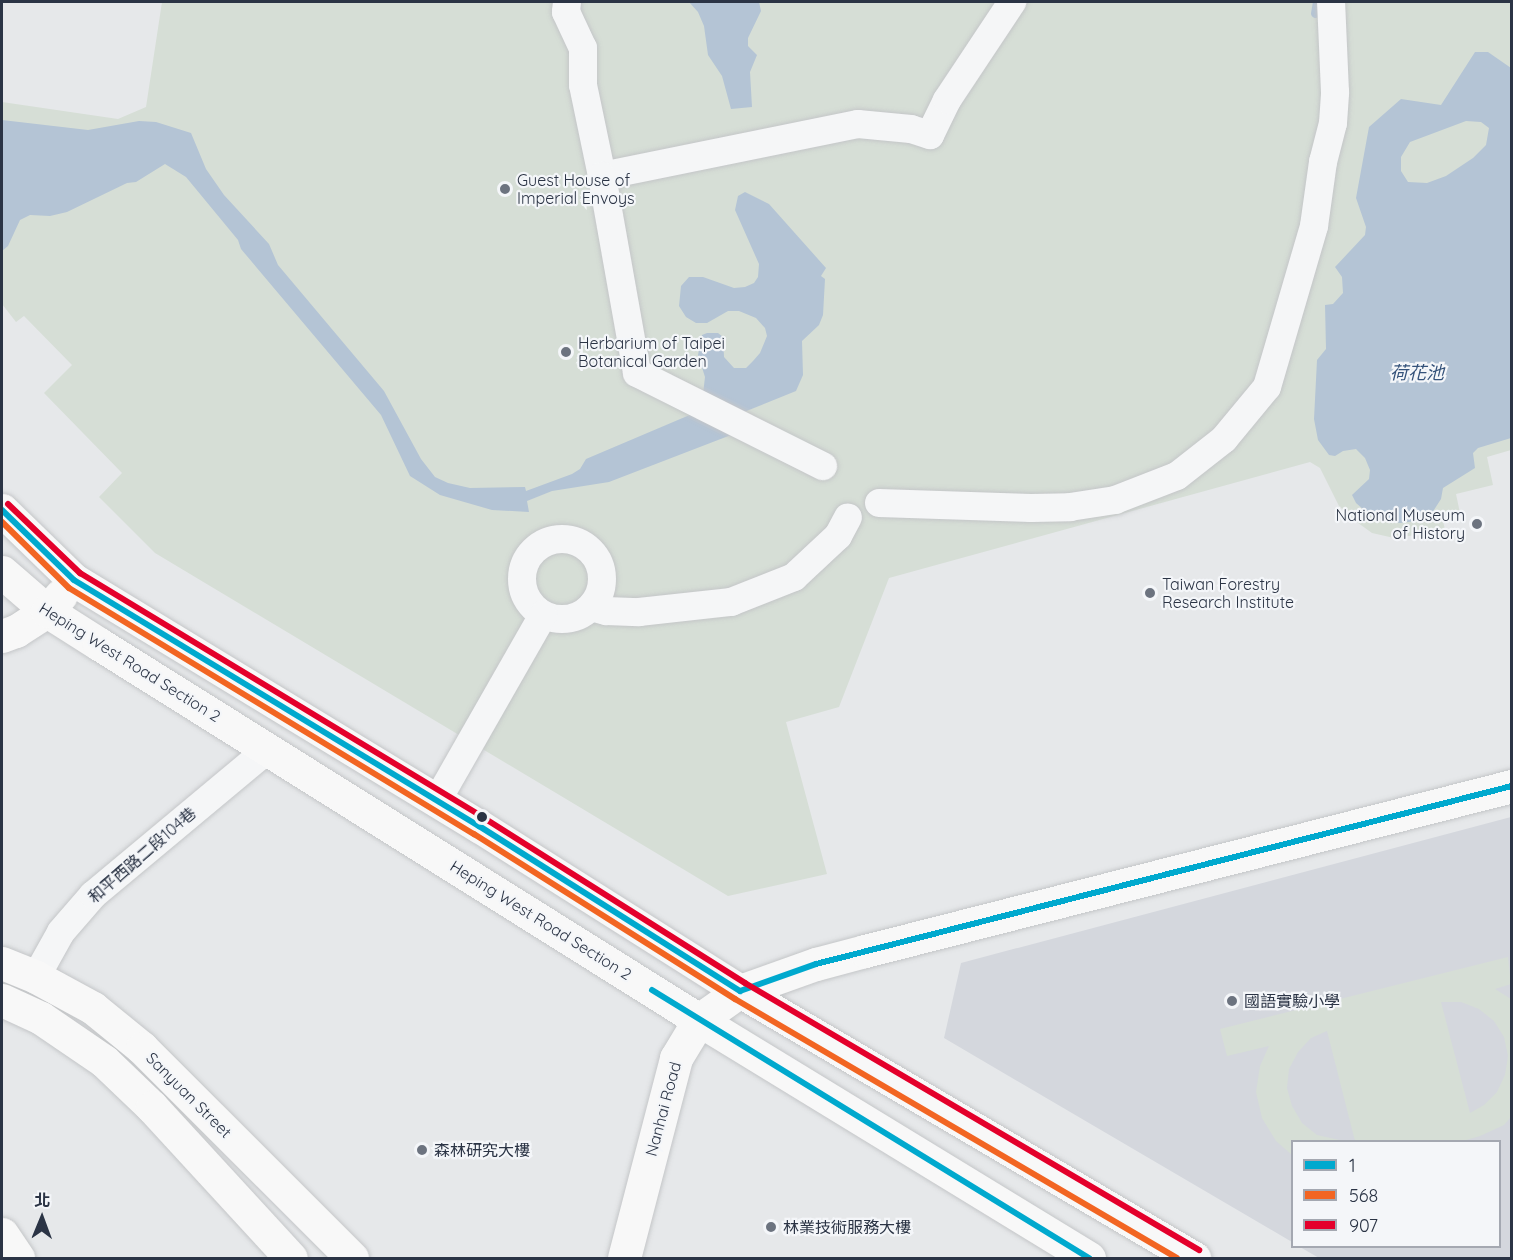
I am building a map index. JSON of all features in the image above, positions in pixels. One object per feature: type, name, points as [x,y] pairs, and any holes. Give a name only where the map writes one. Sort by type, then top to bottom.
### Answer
[{"type":"main road","points":[[2,510],[74,580],[635,922],[740,991],[1194,1258]]},
{"type":"main road","points":[[8,586],[74,580]]},
{"type":"main road","points":[[2,636],[16,631],[47,611],[74,580]]},
{"type":"main road","name":"Heping West Road Section 2","points":[[8,586],[699,1020],[1089,1258]]},
{"type":"main road","name":"Nanhai Road","points":[[624,1258],[676,1058],[699,1020],[740,991],[816,964],[1512,786]]},
{"type":"main road","name":"Sanyuan Street","points":[[2,963],[36,977],[93,1008],[142,1048],[352,1258]]},
{"type":"main road","points":[[2,1000],[41,1018],[104,1061],[152,1107],[291,1258]]},
{"type":"main road","points":[[2,1234],[18,1258]]},
{"type":"street","points":[[567,2],[566,12],[583,48],[584,85],[637,373],[823,466]]},
{"type":"street","points":[[602,176],[858,124],[910,129],[930,135],[947,100],[1012,2]]},
{"type":"street","points":[[879,503],[1031,508],[1070,507],[1115,500],[1177,477],[1224,440],[1267,387],[1314,226],[1323,162],[1333,123],[1335,92],[1331,2]]},
{"type":"street","points":[[591,607],[606,611],[639,612],[731,602],[794,577],[838,536],[848,517]]},
{"type":"street","points":[[561,539],[581,544],[596,558],[602,578],[601,589],[591,607],[574,618],[553,618],[543,615],[528,601],[522,580],[523,570],[533,552],[541,546],[561,539]]},
{"type":"street","points":[[437,801],[543,615]]},
{"type":"street","name":"和平西路二段104巷","points":[[36,977],[61,932],[93,895],[268,749]]},
{"type":"shaded area","points":[[162,2],[1511,2],[1511,450],[1487,457],[1493,485],[1456,494],[1460,513],[1442,518],[1445,529],[1416,535],[1394,538],[1372,533],[1339,506],[1320,468],[1310,462],[889,578],[839,707],[786,722],[827,874],[728,896],[155,553],[99,497],[122,473],[44,393],[72,365],[24,316],[16,322],[2,304],[2,102],[118,119],[146,107]]},
{"type":"shaded area","name":"國語實驗小學","points":[[1511,817],[1511,1258],[1319,1258],[1302,1248],[1501,1248],[1501,1140],[1291,1140],[1291,1241],[944,1038],[961,963]]},
{"type":"shaded area","points":[[1508,957],[1511,984],[1495,989],[1511,999],[1511,1117],[1504,1125],[1480,1136],[1466,1140],[1355,1140],[1327,1031],[1311,1038],[1298,1052],[1289,1069],[1287,1088],[1292,1106],[1302,1123],[1317,1135],[1340,1140],[1291,1140],[1291,1154],[1276,1141],[1262,1118],[1256,1092],[1260,1066],[1269,1046],[1227,1056],[1220,1029]],"holes":[[[1441,1002],[1461,1002],[1479,1009],[1494,1021],[1504,1037],[1508,1056],[1505,1075],[1497,1092],[1484,1105],[1470,1113]]]},
{"type":"water","points":[[689,2],[759,2],[761,11],[748,38],[748,46],[757,55],[750,72],[752,107],[731,109],[722,76],[708,55],[704,26],[698,12]]},
{"type":"water","name":"荷花池","points":[[1475,52],[1488,52],[1511,68],[1511,438],[1478,448],[1473,453],[1475,468],[1443,488],[1441,499],[1432,513],[1416,521],[1400,523],[1381,519],[1356,503],[1352,495],[1369,479],[1370,470],[1365,458],[1356,449],[1343,451],[1335,456],[1329,455],[1318,440],[1314,419],[1317,360],[1326,349],[1325,305],[1333,304],[1343,293],[1342,277],[1335,267],[1365,235],[1366,227],[1356,198],[1369,127],[1401,99],[1441,105]],"holes":[[[1466,121],[1481,122],[1489,128],[1486,145],[1473,158],[1446,176],[1427,183],[1408,182],[1401,171],[1401,157],[1410,142]]]},
{"type":"water","points":[[2,120],[88,130],[139,121],[156,122],[191,133],[206,169],[224,195],[269,244],[278,265],[384,391],[421,459],[435,477],[448,483],[470,488],[525,487],[526,491],[572,474],[580,469],[586,459],[692,414],[703,394],[705,377],[698,355],[702,335],[707,333],[718,333],[723,337],[724,357],[734,368],[746,368],[760,353],[767,336],[765,328],[756,318],[739,311],[728,311],[707,323],[696,323],[686,317],[679,306],[681,286],[689,277],[703,277],[734,288],[754,283],[758,277],[759,264],[735,210],[738,196],[745,192],[769,204],[826,268],[821,276],[825,279],[823,315],[819,325],[802,341],[803,375],[796,391],[744,412],[731,435],[609,482],[552,491],[527,501],[529,512],[492,510],[440,495],[410,476],[381,415],[241,249],[238,240],[186,177],[165,164],[136,182],[127,183],[67,212],[50,216],[30,215],[20,220],[8,246],[2,251]]},
{"type":"waterway","points":[[1315,13],[1317,2]]},
{"type":"transit line","name":"907","points":[[8,504],[80,573],[484,818],[745,983],[1199,1250]]},
{"type":"transit line","name":"1","points":[[2,510],[74,580],[479,826],[740,991],[816,964],[1512,786]]},
{"type":"transit line","name":"568","points":[[2,522],[69,588],[474,834],[735,999],[1177,1258]]},
{"type":"transit line","name":"1","points":[[652,990],[1089,1258]]},
{"type":"place","name":"Guest House of Imperial Envoys","points":[[505,189]]},
{"type":"place","name":"Herbarium of Taipei Botanical Garden","points":[[566,352]]},
{"type":"place","name":"National Museum of History","points":[[1477,524]]},
{"type":"place","name":"Taiwan Forestry Research Institute","points":[[1150,593]]},
{"type":"place","name":"國語實驗小學","points":[[1232,1001]]},
{"type":"place","name":"森林研究大樓","points":[[422,1150]]},
{"type":"place","name":"林業技術服務大樓","points":[[771,1227]]}]
